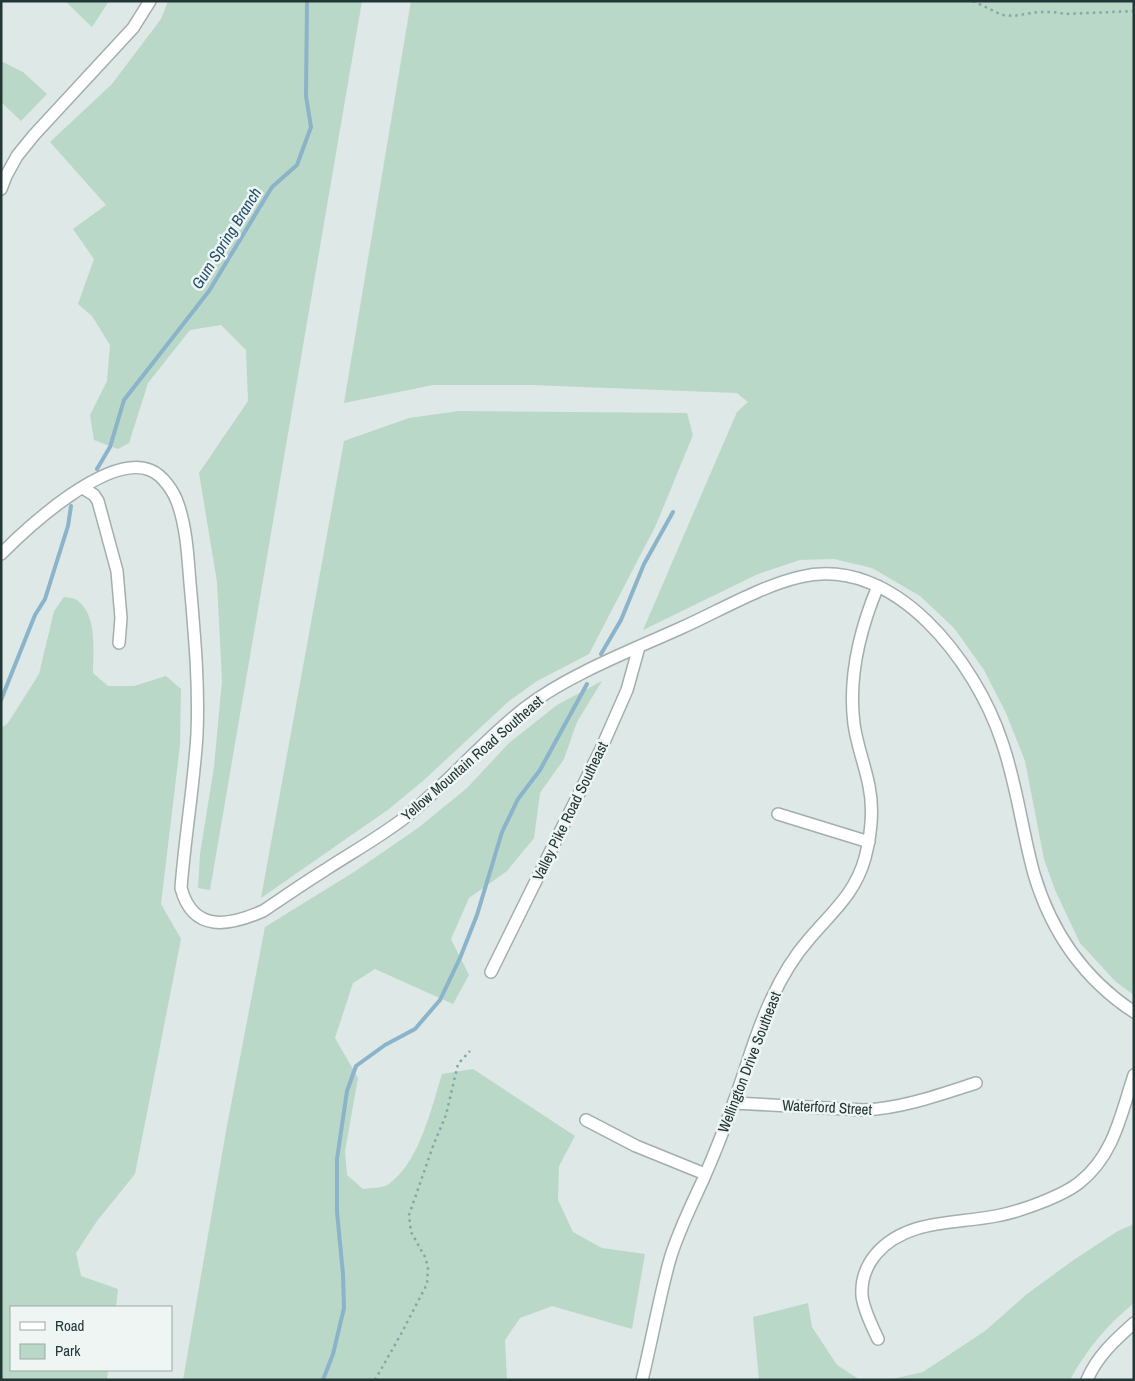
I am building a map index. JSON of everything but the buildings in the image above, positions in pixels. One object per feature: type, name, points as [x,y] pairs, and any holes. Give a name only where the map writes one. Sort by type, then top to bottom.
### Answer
[{"type":"street","points":[[1,189],[6,176],[34,135],[133,28],[150,1]]},
{"type":"street","name":"Yellow Mountain Road Southeast","points":[[1,554],[50,509],[83,488],[118,470],[138,468],[151,470],[162,478],[171,489],[178,504],[187,554],[197,691],[197,733],[181,888],[184,900],[198,917],[217,922],[230,922],[247,918],[263,911],[380,835],[404,818],[442,786],[506,724],[550,691],[639,647],[784,581],[801,576],[820,574],[842,575],[878,586],[918,613],[953,651],[973,680],[987,706],[1001,739],[1010,767],[1034,874],[1055,927],[1080,965],[1101,987],[1134,1012]]},
{"type":"street","points":[[83,488],[94,495],[98,501],[117,571],[121,618],[119,643]]},
{"type":"street","name":"Wellington Drive Southeast","points":[[642,1380],[670,1258],[734,1103],[770,1000],[800,951],[849,894],[859,875],[869,842],[872,811],[869,786],[858,746],[853,702],[859,643],[866,615],[878,586]]},
{"type":"street","name":"Valley Pike Road Southeast","points":[[491,972],[601,749],[627,690],[639,647]]},
{"type":"street","points":[[778,814],[869,842]]},
{"type":"street","points":[[878,1339],[864,1307],[862,1284],[871,1260],[881,1248],[908,1230],[998,1216],[1028,1207],[1067,1191],[1078,1184],[1091,1173],[1107,1152],[1114,1137],[1134,1075]]},
{"type":"street","name":"Waterford Street","points":[[734,1103],[864,1110],[882,1109],[905,1105],[976,1083]]},
{"type":"street","points":[[586,1120],[636,1146],[705,1174]]},
{"type":"street","points":[[1087,1380],[1110,1344],[1134,1323]]},
{"type":"path","points":[[973,1],[1002,15],[1013,16],[1038,12],[1066,14],[1134,12]]},
{"type":"path","points":[[375,1380],[427,1284],[428,1267],[425,1257],[411,1232],[409,1215],[446,1115],[458,1064],[470,1051]]},
{"type":"green space","points":[[65,1],[109,1],[92,27]]},
{"type":"green space","points":[[168,1],[362,1],[210,890],[198,888],[200,854],[214,767],[222,681],[217,582],[199,473],[248,401],[246,350],[221,325],[190,330],[148,383],[129,443],[118,449],[94,440],[90,415],[107,381],[110,345],[92,316],[78,304],[94,259],[73,229],[106,205],[50,142],[112,84],[161,19]]},
{"type":"green space","points":[[411,1],[1134,1],[1134,995],[1116,982],[1080,943],[1055,890],[1044,859],[1025,761],[1006,713],[984,670],[954,628],[920,596],[872,568],[834,559],[800,560],[758,574],[643,630],[737,412],[748,402],[737,393],[532,385],[433,385],[344,403]]},
{"type":"green space","points":[[1,61],[23,72],[47,94],[21,121],[1,102]]},
{"type":"green space","points":[[459,411],[687,413],[693,435],[656,525],[589,654],[537,681],[509,701],[424,780],[389,809],[261,898],[344,441],[409,418]]},
{"type":"green space","points":[[64,597],[75,599],[88,613],[93,633],[93,673],[108,686],[134,686],[166,676],[181,689],[180,745],[161,904],[181,939],[135,1174],[97,1221],[76,1253],[81,1276],[118,1289],[116,1306],[10,1306],[10,1371],[108,1371],[107,1380],[1,1380],[1,728],[8,723],[39,674],[54,611]]},
{"type":"green space","points":[[602,681],[577,722],[564,759],[540,793],[534,838],[507,871],[469,898],[451,939],[469,975],[453,1004],[375,969],[353,983],[335,1038],[358,1078],[345,1151],[347,1175],[363,1189],[389,1184],[409,1162],[429,1118],[442,1074],[473,1069],[575,1136],[559,1166],[558,1200],[573,1232],[602,1248],[645,1254],[632,1329],[552,1306],[520,1318],[505,1340],[507,1380],[183,1380],[226,1131],[265,927],[354,872],[418,828],[467,788],[509,743],[557,705]]},
{"type":"green space","points":[[1134,1224],[1134,1303],[1098,1338],[1070,1380],[888,1380],[923,1372],[985,1331],[1027,1294],[1075,1259],[1118,1231]]},
{"type":"green space","points":[[808,1303],[812,1327],[837,1365],[860,1380],[759,1380],[753,1317]]},
{"type":"waterway","name":"Gum Spring Branch","points":[[97,469],[110,447],[124,400],[209,291],[272,187],[297,165],[311,127],[306,96],[307,1]]},
{"type":"waterway","name":"Gum Spring Branch","points":[[1,700],[35,615],[45,599],[68,526],[71,506]]},
{"type":"waterway","points":[[601,654],[621,620],[644,564],[673,512]]},
{"type":"waterway","points":[[323,1380],[333,1354],[344,1308],[337,1212],[337,1159],[347,1091],[356,1066],[385,1045],[415,1029],[440,1000],[460,958],[477,915],[502,832],[518,799],[540,770],[587,684]]}]
